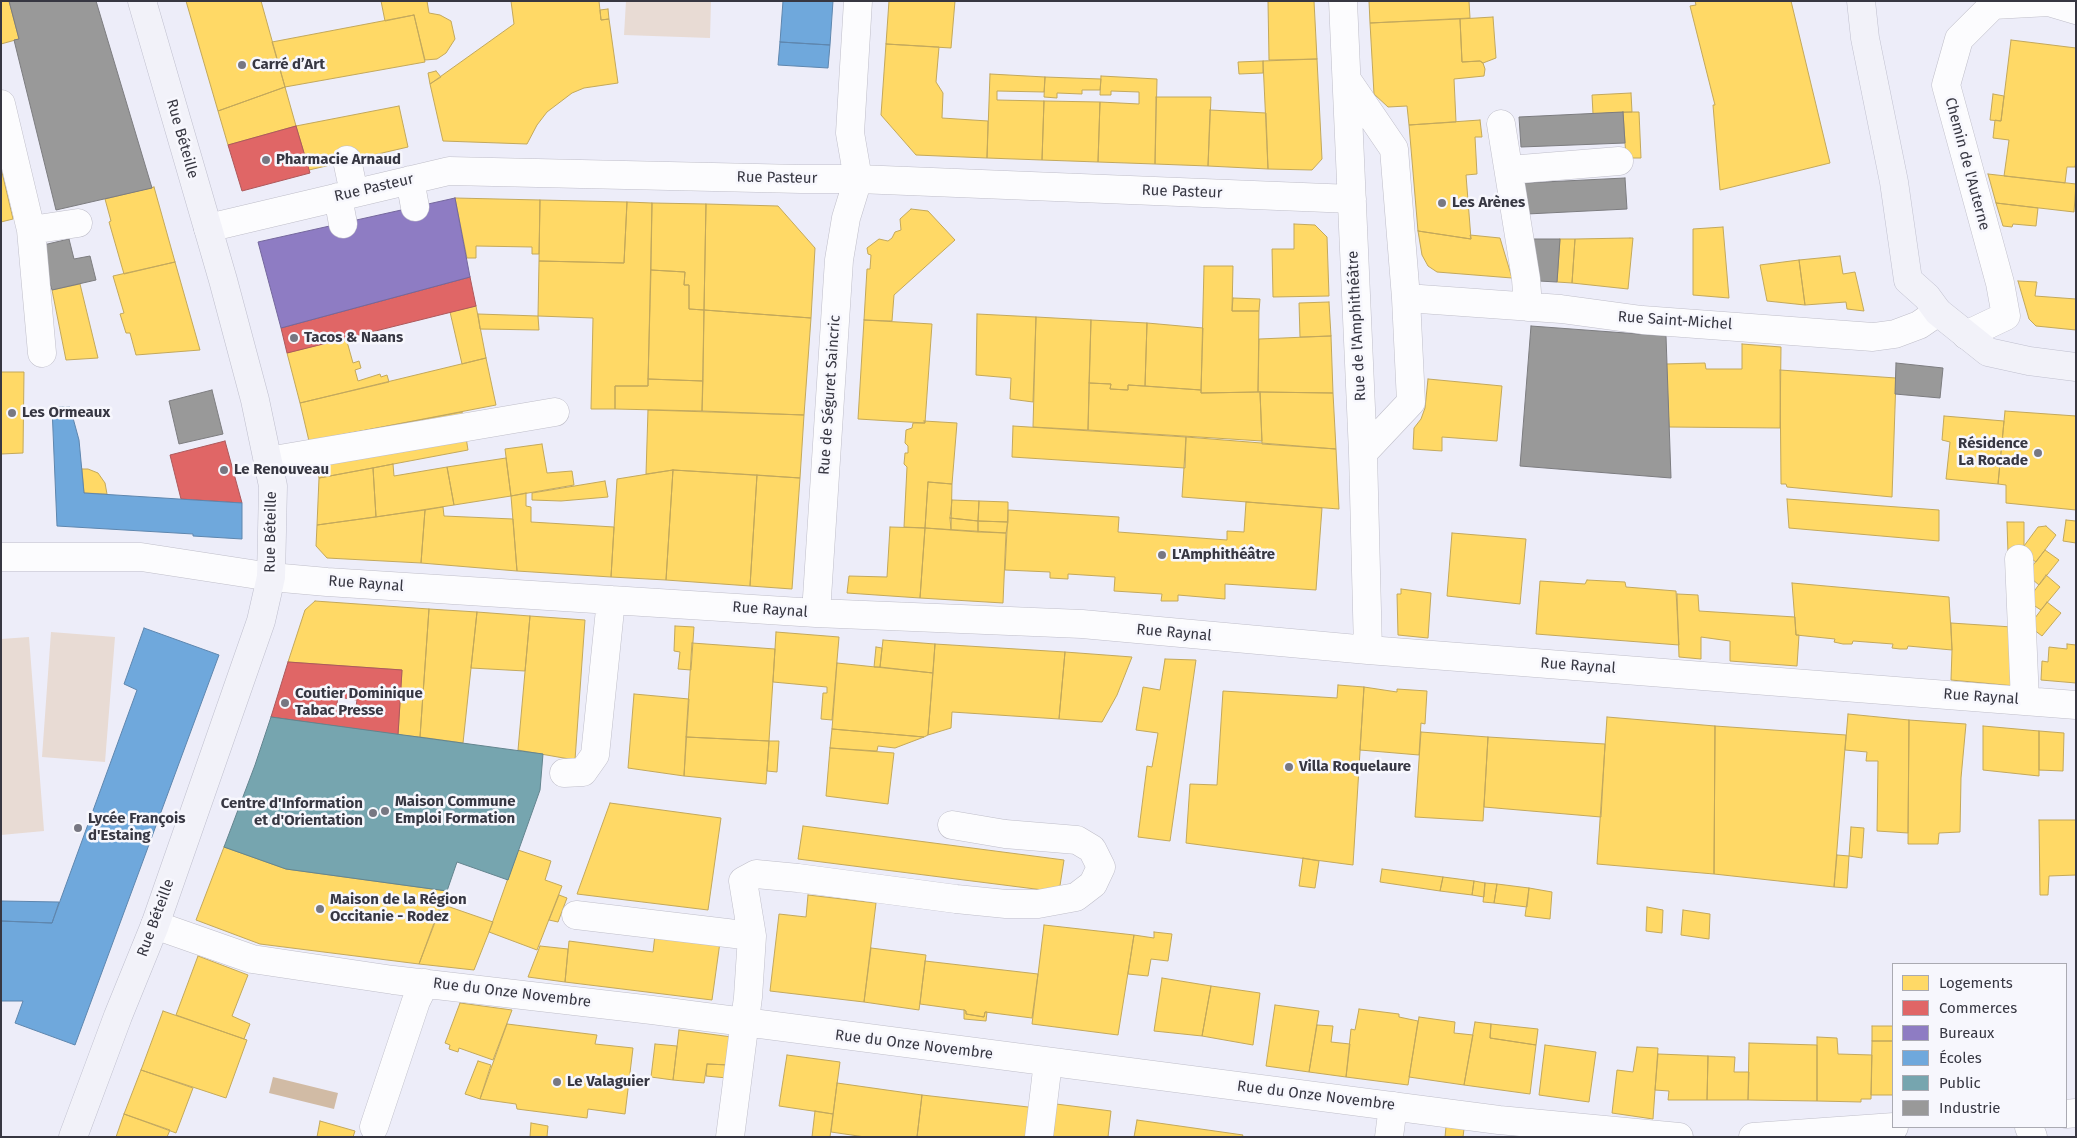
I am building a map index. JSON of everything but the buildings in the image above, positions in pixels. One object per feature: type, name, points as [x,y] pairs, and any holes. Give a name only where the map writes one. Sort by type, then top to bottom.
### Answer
[{"type":"main road","name":"Rue Béteille","points":[[73,1137],[118,1016],[156,925],[261,621],[271,577],[273,486],[255,400],[208,228],[142,1]]},
{"type":"main road","points":[[1861,1],[1865,38],[1894,182],[1925,274],[1932,304],[1988,352],[2029,361],[2076,367]]},
{"type":"street","points":[[858,1],[850,133],[858,179]]},
{"type":"street","name":"Rue de l'Amphithéâtre","points":[[1343,1],[1363,453],[1368,650]]},
{"type":"street","name":"Chemin de l'Auterne","points":[[1966,335],[2006,316],[2000,283],[1946,85],[1959,39],[1992,6],[2049,2],[2076,10]]},
{"type":"street","points":[[1346,80],[1394,149],[1406,298],[1411,402],[1363,453]]},
{"type":"street","points":[[1,104],[31,230],[42,353]]},
{"type":"street","points":[[1501,124],[1526,279],[1528,307]]},
{"type":"street","points":[[343,224],[347,160]]},
{"type":"street","points":[[1509,170],[1619,161]]},
{"type":"street","name":"Rue Pasteur","points":[[208,228],[449,171],[858,179],[1352,199]]},
{"type":"street","name":"Rue de Séguret Saincric","points":[[816,613],[840,260],[846,218],[858,179]]},
{"type":"street","points":[[410,180],[415,207]]},
{"type":"street","points":[[31,230],[78,223]]},
{"type":"street","name":"Rue Saint-Michel","points":[[1406,298],[1561,309],[1642,320],[1873,337],[1895,334],[1919,326],[1932,304]]},
{"type":"street","points":[[268,461],[556,412]]},
{"type":"street","name":"Rue Raynal","points":[[1,556],[141,557],[271,577],[816,613],[1082,624],[1368,650],[2076,705]]},
{"type":"street","points":[[2019,559],[2026,701]]},
{"type":"street","points":[[564,773],[583,772],[595,755],[611,600]]},
{"type":"street","points":[[730,1137],[745,1023],[752,936],[742,881],[756,874],[956,899],[1006,904],[1038,904],[1076,897],[1093,884],[1102,867],[1092,850],[1077,840],[1005,834],[952,825]]},
{"type":"street","points":[[576,915],[752,936]]},
{"type":"street","name":"Rue du Onze Novembre","points":[[156,925],[252,959],[426,983],[652,1010],[1500,1120],[1672,1136]]},
{"type":"street","points":[[374,1127],[416,1001],[426,983]]},
{"type":"street","points":[[1039,1137],[1048,1062]]},
{"type":"street","points":[[1389,1137],[1393,1106]]},
{"type":"street","points":[[1753,1137],[1892,1127]]},
{"type":"shaded area","points":[[626,1],[711,1],[710,38],[624,35]]},
{"type":"shaded area","points":[[51,632],[115,637],[105,762],[42,757]]},
{"type":"shaded area","points":[[29,637],[44,831],[1,835],[1,639]]},
{"type":"shaded area","points":[[273,1077],[338,1093],[334,1109],[269,1093]]},
{"type":"place","name":"Carré d’Art","points":[[242,65]]},
{"type":"place","name":"Pharmacie Arnaud","points":[[266,160]]},
{"type":"place","name":"Les Arènes","points":[[1442,203]]},
{"type":"place","name":"Tacos & Naans","points":[[294,338]]},
{"type":"place","name":"Les Ormeaux","points":[[12,413]]},
{"type":"place","name":"Résidence La Rocade","points":[[2038,453]]},
{"type":"place","name":"Le Renouveau","points":[[224,470]]},
{"type":"place","name":"L'Amphithéâtre","points":[[1162,555]]},
{"type":"place","name":"Coutier Dominique Tabac Presse","points":[[285,703]]},
{"type":"place","name":"Villa Roquelaure","points":[[1289,767]]},
{"type":"place","name":"Maison Commune Emploi Formation","points":[[385,811]]},
{"type":"place","name":"Centre d'Information et d'Orientation","points":[[373,813]]},
{"type":"place","name":"Lycée François d'Estaing","points":[[78,828]]},
{"type":"place","name":"Maison de la Région Occitanie - Rodez","points":[[320,909]]},
{"type":"place","name":"Le Valaguier","points":[[557,1082]]}]
